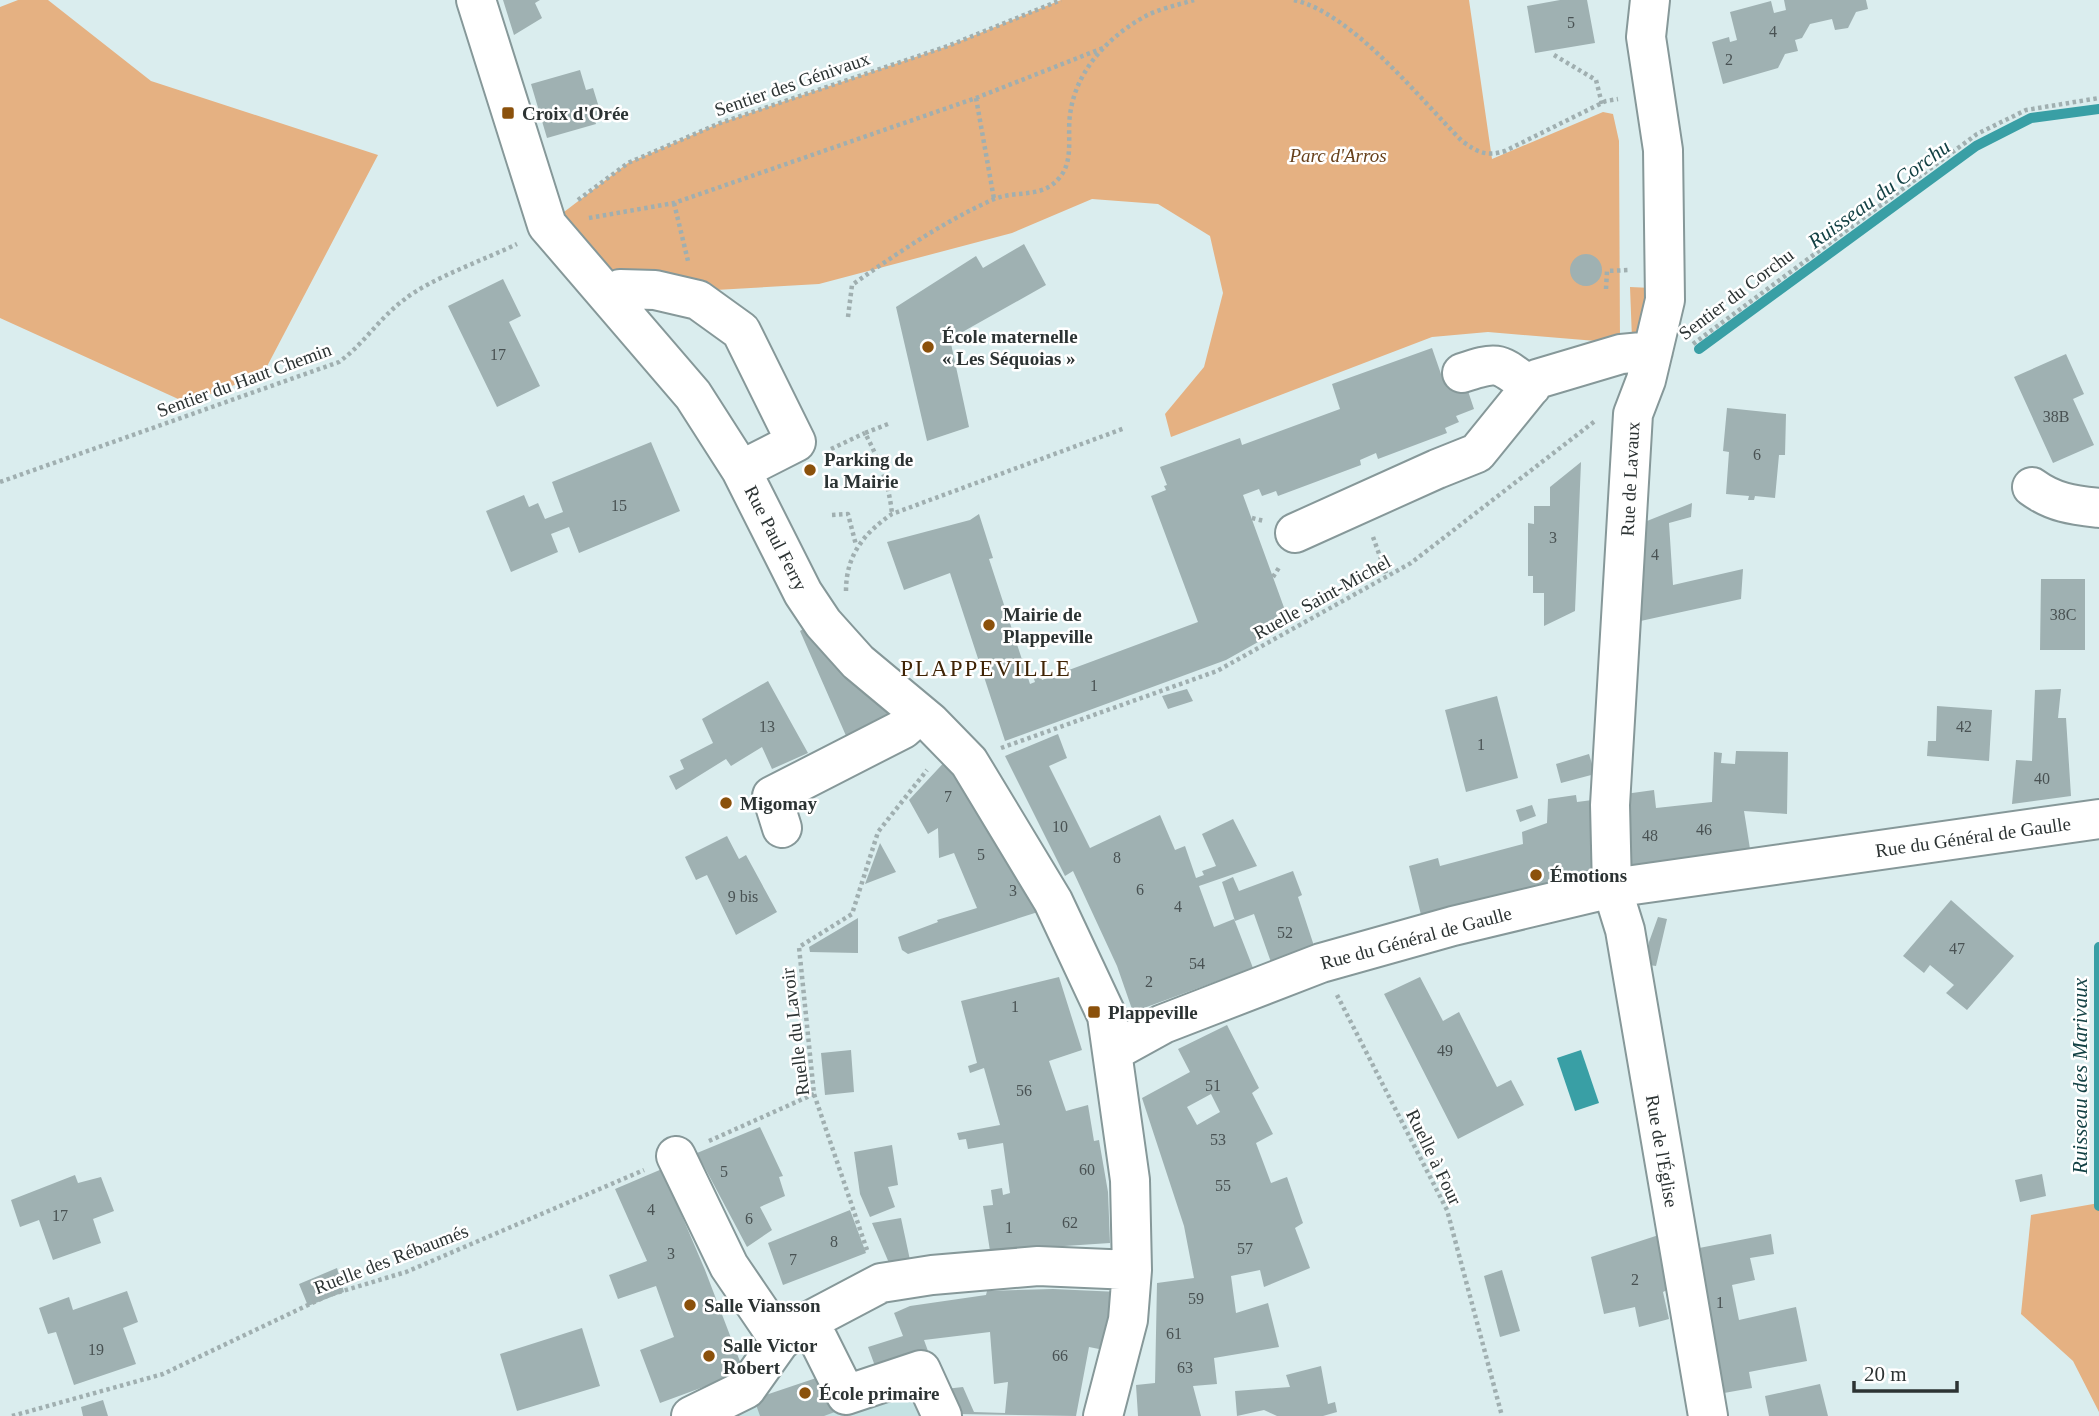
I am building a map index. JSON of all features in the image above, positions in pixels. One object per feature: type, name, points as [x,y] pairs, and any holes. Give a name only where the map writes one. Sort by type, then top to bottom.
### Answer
[{"type":"street","name":"Rue Paul Ferry","points":[[476,0],[547,225],[694,395],[741,470],[803,593],[823,623],[858,662],[960,752],[1065,922],[1107,1016],[1114,1051]]},
{"type":"street","name":"Rue de Lavaux","points":[[1612,888],[1610,805],[1633,414],[1649,365],[1665,300],[1663,150],[1646,37],[1644,2]]},
{"type":"street","points":[[610,296],[620,289],[655,290],[698,300],[741,331],[796,442],[741,470]]},
{"type":"street","points":[[1295,533],[1477,453],[1537,379],[1620,354],[1649,365]]},
{"type":"street","points":[[1462,373],[1491,363],[1502,366],[1531,387]]},
{"type":"street","points":[[2032,486],[2047,498],[2066,505],[2099,509]]},
{"type":"street","points":[[782,828],[772,796],[903,729],[920,714]]},
{"type":"street","name":"Rue du Général de Gaulle","points":[[1114,1051],[1163,1024],[1321,963],[1453,926],[1612,888],[2099,819]]},
{"type":"street","name":"Rue de l'Église","points":[[1612,888],[1625,930],[1708,1416]]},
{"type":"street","points":[[1102,1416],[1128,1320],[1132,1270],[1130,1181],[1114,1051]]},
{"type":"street","points":[[676,1156],[729,1266],[794,1331],[846,1395],[920,1370],[942,1416]]},
{"type":"street","points":[[691,1416],[746,1389],[794,1331],[881,1283],[932,1275],[1038,1266],[1132,1270]]},
{"type":"path","name":"Sentier des Génivaux","points":[[547,225],[628,163],[639,158],[720,123],[948,46],[1061,0]]},
{"type":"path","points":[[848,317],[852,285],[885,261],[994,199],[1015,194],[1041,193],[1061,177],[1069,155],[1070,115],[1080,76],[1103,48],[1144,17],[1194,0]]},
{"type":"path","points":[[1294,0],[1309,3],[1357,34],[1462,141],[1479,153],[1492,155],[1505,151],[1602,104],[1622,98]]},
{"type":"path","points":[[547,225],[674,203],[976,98],[1103,48]]},
{"type":"path","points":[[1554,55],[1597,80],[1602,104]]},
{"type":"path","points":[[976,98],[994,199]]},
{"type":"path","name":"Sentier du Corchu","points":[[1649,365],[1977,134],[2026,110],[2099,98]]},
{"type":"path","points":[[674,203],[698,300]]},
{"type":"path","name":"Sentier du Haut Chemin","points":[[0,482],[339,362],[360,346],[387,312],[408,296],[530,238],[547,225]]},
{"type":"path","name":"Ruelle Saint-Michel","points":[[960,752],[1217,671],[1411,563],[1602,416]]},
{"type":"path","points":[[829,450],[888,424]]},
{"type":"path","points":[[847,598],[846,579],[856,546],[871,528],[892,514],[1125,428]]},
{"type":"path","points":[[865,433],[882,465],[890,490],[892,514]]},
{"type":"path","points":[[832,515],[848,514],[856,546]]},
{"type":"path","name":"Ruelle du Lavoir","points":[[881,1283],[814,1094],[799,947],[852,914],[878,832],[960,752]]},
{"type":"path","name":"Ruelle à Four","points":[[1321,963],[1447,1210],[1502,1416]]},
{"type":"path","name":"Ruelle des Rébaumés","points":[[12,1416],[163,1374],[330,1295],[407,1272],[814,1094]]},
{"type":"shaded area","name":"École primaire","points":[[910,1386],[921,1416],[718,1416],[754,1399]]},
{"type":"green space","points":[[18,0],[48,0],[151,81],[378,155],[263,374],[187,403],[0,318],[0,7]]},
{"type":"green space","name":"Parc d'Arros","points":[[1061,0],[1469,0],[1492,159],[1603,112],[1613,114],[1619,141],[1620,343],[1488,332],[1432,337],[1171,437],[1165,414],[1204,367],[1223,293],[1210,236],[1158,204],[1092,199],[1012,233],[819,284],[610,296],[547,225],[628,163],[720,123],[948,46]]},
{"type":"green space","points":[[1630,287],[1652,288],[1642,331],[1632,339]]},
{"type":"green space","points":[[2099,1203],[2099,1412],[2073,1361],[2021,1314],[2031,1215]]},
{"type":"water","points":[[1581,1050],[1599,1103],[1575,1111],[1557,1058]]},
{"type":"building","points":[[503,0],[540,0],[535,3],[542,18],[514,35]]},
{"type":"building","points":[[1560,0],[1587,0],[1595,43],[1535,53],[1527,6]]},
{"type":"building","points":[[1784,0],[1866,0],[1868,9],[1856,12],[1848,28],[1835,30],[1832,19],[1810,24],[1802,38],[1795,40],[1798,51],[1785,54],[1778,68],[1723,84],[1712,42],[1729,37],[1730,42],[1737,40],[1730,12],[1771,1],[1774,13],[1786,10]]},
{"type":"building","points":[[580,70],[586,90],[593,88],[601,114],[594,116],[596,124],[547,138],[531,84]]},
{"type":"building","name":"École maternelle « Les Séquoias »","points":[[1024,244],[1046,285],[950,339],[969,427],[927,441],[896,307],[976,256],[983,268]]},
{"type":"building","points":[[1586,254],[1598,258],[1602,270],[1598,282],[1586,286],[1574,282],[1570,270],[1574,258]]},
{"type":"building","points":[[503,279],[521,316],[509,322],[540,386],[497,407],[448,306]]},
{"type":"building","points":[[1432,348],[1441,374],[1460,367],[1474,409],[1456,416],[1459,422],[1445,428],[1447,433],[1378,459],[1376,453],[1360,460],[1361,465],[1278,496],[1276,491],[1262,496],[1259,489],[1243,495],[1290,624],[1226,660],[1005,741],[950,573],[904,590],[887,542],[970,520],[979,514],[993,558],[989,559],[1030,684],[1035,682],[1033,676],[1039,673],[1042,680],[1198,622],[1151,496],[1166,490],[1164,486],[1167,485],[1160,467],[1240,438],[1242,445],[1340,409],[1332,384]]},
{"type":"building","points":[[2066,354],[2084,394],[2073,399],[2094,445],[2053,463],[2014,377]]},
{"type":"building","points":[[1727,408],[1786,414],[1785,455],[1779,455],[1775,498],[1755,496],[1754,500],[1748,500],[1749,496],[1726,494],[1729,452],[1723,451]]},
{"type":"building","points":[[651,442],[680,511],[579,553],[569,527],[551,534],[558,552],[511,572],[486,511],[524,495],[529,507],[538,503],[545,519],[563,512],[552,482]]},
{"type":"building","points":[[1581,462],[1575,611],[1544,626],[1544,593],[1533,593],[1533,576],[1528,576],[1528,523],[1534,524],[1534,506],[1550,506],[1550,487]]},
{"type":"building","points":[[1692,503],[1691,517],[1669,523],[1673,585],[1743,569],[1741,599],[1636,622],[1642,523]]},
{"type":"building","points":[[2041,579],[2085,579],[2085,650],[2040,650]]},
{"type":"building","points":[[812,623],[893,707],[888,723],[847,738],[800,631]]},
{"type":"building","points":[[768,681],[808,753],[772,769],[762,747],[731,766],[726,759],[676,790],[669,776],[684,769],[680,760],[713,743],[702,719]]},
{"type":"building","points":[[1187,689],[1193,701],[1168,709],[1162,696]]},
{"type":"building","points":[[2061,689],[2058,718],[2066,718],[2071,796],[2012,804],[2016,760],[2032,761],[2035,690]]},
{"type":"building","points":[[1497,696],[1518,778],[1466,792],[1445,710]]},
{"type":"building","points":[[1937,706],[1992,710],[1989,761],[1927,756],[1928,741],[1936,741]]},
{"type":"building","points":[[1058,734],[1067,758],[1049,766],[1090,848],[1160,815],[1175,850],[1185,846],[1196,878],[1204,875],[1202,871],[1216,866],[1202,834],[1233,819],[1257,866],[1199,886],[1214,927],[1234,919],[1253,968],[1133,1012],[1117,966],[1073,871],[1065,876],[1005,756]]},
{"type":"building","points":[[1736,751],[1788,752],[1787,814],[1744,811],[1750,849],[1624,867],[1625,794],[1654,790],[1656,808],[1712,802],[1714,752],[1722,753],[1721,763],[1735,764]]},
{"type":"building","points":[[1589,754],[1595,774],[1561,783],[1556,764]]},
{"type":"building","points":[[951,755],[1041,911],[908,954],[902,950],[898,937],[938,922],[937,920],[977,908],[954,853],[939,858],[938,828],[928,834],[909,800]]},
{"type":"building","points":[[1576,795],[1577,802],[1600,799],[1598,875],[1422,919],[1409,866],[1438,858],[1440,866],[1523,844],[1522,832],[1547,823],[1548,799]]},
{"type":"building","points":[[1532,805],[1536,816],[1520,822],[1516,810]]},
{"type":"building","points":[[727,836],[739,859],[746,855],[777,912],[736,935],[707,875],[696,880],[685,857]]},
{"type":"building","points":[[880,843],[896,872],[865,884]]},
{"type":"building","points":[[1293,871],[1302,895],[1298,897],[1315,949],[1272,965],[1254,914],[1235,921],[1222,882],[1233,877],[1239,891]]},
{"type":"building","points":[[1951,900],[2014,956],[1967,1010],[1946,993],[1954,985],[1930,965],[1924,973],[1903,956]]},
{"type":"building","points":[[1658,917],[1667,919],[1656,966],[1649,965],[1649,942]]},
{"type":"building","points":[[858,918],[858,953],[810,952],[809,947]]},
{"type":"building","points":[[1059,977],[1082,1050],[1049,1061],[1066,1111],[1088,1105],[1094,1141],[1099,1140],[1108,1192],[1110,1243],[990,1251],[983,1206],[993,1205],[991,1190],[1002,1188],[1003,1195],[1010,1193],[1003,1143],[968,1149],[966,1139],[959,1140],[957,1133],[1000,1125],[984,1068],[970,1073],[968,1066],[977,1063],[961,1001]]},
{"type":"building","points":[[1420,977],[1443,1021],[1459,1012],[1497,1087],[1511,1080],[1524,1105],[1458,1139],[1384,994]]},
{"type":"building","points":[[1227,1025],[1259,1088],[1252,1093],[1273,1134],[1256,1143],[1271,1183],[1287,1177],[1303,1223],[1295,1228],[1310,1268],[1264,1287],[1260,1270],[1231,1276],[1236,1313],[1268,1303],[1279,1347],[1214,1358],[1217,1384],[1193,1386],[1201,1416],[1138,1416],[1136,1385],[1155,1383],[1157,1283],[1194,1278],[1184,1226],[1142,1098],[1190,1072],[1178,1049]],"holes":[[[1211,1094],[1220,1112],[1197,1125],[1187,1107]]]},
{"type":"building","points":[[851,1050],[854,1092],[825,1095],[821,1053]]},
{"type":"building","points":[[760,1127],[783,1176],[779,1177],[785,1196],[760,1207],[772,1230],[747,1247],[697,1153]]},
{"type":"building","points":[[892,1145],[898,1185],[888,1187],[895,1207],[870,1217],[860,1194],[854,1152]]},
{"type":"building","points":[[662,1169],[744,1372],[660,1403],[640,1350],[674,1337],[656,1286],[618,1299],[609,1275],[647,1261],[615,1189]]},
{"type":"building","points":[[2042,1174],[2046,1196],[2020,1202],[2015,1180]]},
{"type":"building","points":[[75,1175],[78,1183],[101,1177],[114,1211],[93,1219],[101,1243],[53,1260],[39,1220],[20,1227],[11,1200]]},
{"type":"building","points":[[850,1210],[866,1253],[783,1285],[768,1243]]},
{"type":"building","points":[[901,1218],[910,1260],[889,1263],[872,1223]]},
{"type":"building","points":[[1668,1232],[1669,1289],[1663,1292],[1669,1319],[1639,1327],[1635,1307],[1604,1314],[1591,1257]]},
{"type":"building","points":[[1771,1234],[1774,1254],[1750,1258],[1755,1280],[1732,1285],[1739,1320],[1796,1307],[1807,1361],[1749,1372],[1752,1388],[1724,1393],[1694,1249]]},
{"type":"building","points":[[337,1268],[344,1292],[308,1306],[299,1284]]},
{"type":"building","points":[[1502,1270],[1520,1331],[1500,1337],[1484,1276]]},
{"type":"building","points":[[1053,1289],[1119,1292],[1109,1351],[1089,1347],[1076,1416],[957,1414],[945,1389],[963,1387],[974,1412],[1005,1413],[1008,1382],[994,1384],[990,1332],[924,1340],[932,1362],[879,1377],[868,1347],[903,1336],[894,1313],[910,1306],[986,1295],[987,1291]]},
{"type":"building","points":[[127,1291],[138,1322],[123,1328],[136,1364],[74,1385],[56,1332],[48,1334],[39,1308],[69,1297],[73,1310]]},
{"type":"building","points":[[582,1328],[600,1386],[517,1411],[500,1354]]},
{"type":"building","points":[[1321,1366],[1328,1404],[1335,1402],[1337,1412],[1323,1416],[1277,1416],[1264,1410],[1237,1416],[1235,1391],[1290,1387],[1286,1375]]},
{"type":"building","points":[[831,1373],[843,1409],[824,1416],[760,1416],[754,1399]]},
{"type":"building","points":[[1820,1384],[1828,1416],[1769,1416],[1765,1396]]},
{"type":"building","points":[[103,1400],[108,1416],[83,1416],[81,1407]]},
{"type":"waterway","name":"Ruisseau du Corchu","points":[[1699,349],[1976,146],[2031,118],[2099,109]]},
{"type":"waterway","name":"Ruisseau des Marivaux","points":[[2099,947],[2099,1206]]},
{"type":"place","name":"Croix d'Orée","points":[[508,113]]},
{"type":"place","name":"École maternelle « Les Séquoias »","points":[[928,347]]},
{"type":"place","name":"Parking de la Mairie","points":[[810,470]]},
{"type":"place","name":"Mairie de Plappeville","points":[[989,625]]},
{"type":"place","name":"Migomay","points":[[726,803]]},
{"type":"place","name":"Émotions","points":[[1536,875]]},
{"type":"place","name":"Plappeville","points":[[1094,1012]]},
{"type":"place","name":"Salle Viansson","points":[[690,1305]]},
{"type":"place","name":"Salle Victor Robert","points":[[709,1356]]},
{"type":"place","name":"École primaire","points":[[805,1393]]},
{"type":"district","name":"PLAPPEVILLE","points":[[986,668]]}]
